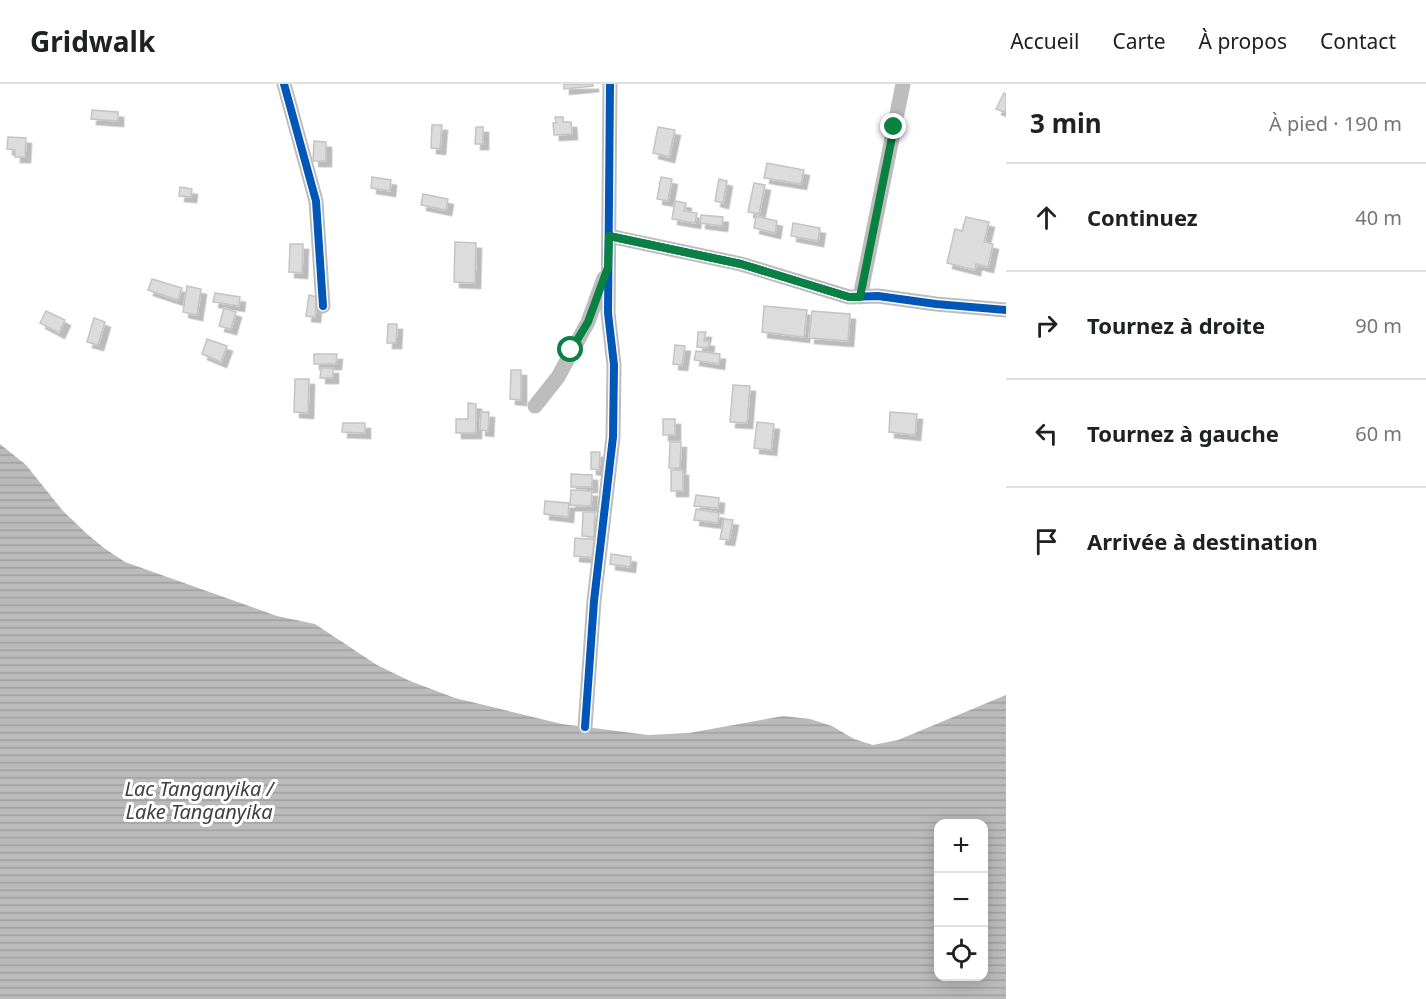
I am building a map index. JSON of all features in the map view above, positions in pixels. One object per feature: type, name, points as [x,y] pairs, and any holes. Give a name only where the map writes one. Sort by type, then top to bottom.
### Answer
[{"type":"street","points":[[284,84],[315,201],[323,306]]},
{"type":"street","points":[[585,727],[594,601],[613,437],[614,365],[608,313],[609,84]]},
{"type":"street","points":[[860,297],[903,84]]},
{"type":"street","points":[[609,236],[741,264],[849,297],[878,296],[1006,310]]},
{"type":"street","points":[[535,406],[558,377],[588,322],[608,267]]},
{"type":"water","name":"Lac Tanganyika / Lake Tanganyika","points":[[0,444],[26,465],[63,511],[86,533],[125,562],[277,616],[315,624],[377,665],[410,681],[455,698],[562,724],[648,735],[689,733],[783,716],[810,719],[832,726],[854,739],[873,745],[898,740],[1006,695],[1006,999],[0,999]]},
{"type":"building","points":[[564,84],[593,84],[593,86],[564,89]]},
{"type":"building","points":[[1004,93],[1006,94],[1006,108],[1004,112],[996,109]]},
{"type":"building","points":[[92,110],[118,112],[118,121],[91,119]]},
{"type":"building","points":[[555,117],[563,117],[563,122],[571,122],[572,134],[554,135]]},
{"type":"building","points":[[432,125],[442,125],[440,149],[431,148]]},
{"type":"building","points":[[476,127],[483,127],[483,144],[475,144]]},
{"type":"building","points":[[658,127],[675,130],[669,157],[653,153]]},
{"type":"building","points":[[8,137],[26,138],[25,157],[15,157],[15,150],[7,149]]},
{"type":"building","points":[[314,141],[326,142],[326,161],[313,161]]},
{"type":"building","points":[[767,163],[804,170],[801,184],[764,178]]},
{"type":"building","points":[[372,177],[391,180],[390,191],[371,188]]},
{"type":"building","points":[[661,177],[672,179],[668,201],[657,199]]},
{"type":"building","points":[[719,179],[727,181],[723,203],[715,201]]},
{"type":"building","points":[[754,183],[765,185],[759,214],[748,212]]},
{"type":"building","points":[[180,187],[192,189],[191,197],[179,196]]},
{"type":"building","points":[[423,194],[448,199],[446,210],[421,205]]},
{"type":"building","points":[[675,201],[686,203],[684,211],[697,213],[695,223],[672,219]]},
{"type":"building","points":[[701,215],[723,217],[722,226],[700,223]]},
{"type":"building","points":[[756,216],[777,221],[775,233],[754,228]]},
{"type":"building","points":[[966,217],[989,222],[984,242],[993,244],[988,267],[976,264],[975,270],[947,263],[955,229],[962,231]]},
{"type":"building","points":[[793,223],[820,228],[818,241],[791,236]]},
{"type":"building","points":[[455,242],[476,243],[475,283],[454,282]]},
{"type":"building","points":[[290,244],[303,244],[302,273],[289,272]]},
{"type":"building","points":[[152,279],[182,288],[178,300],[148,290]]},
{"type":"building","points":[[187,286],[201,289],[197,315],[183,312]]},
{"type":"building","points":[[215,293],[240,297],[239,306],[213,302]]},
{"type":"building","points":[[309,295],[317,297],[315,317],[306,316]]},
{"type":"building","points":[[764,306],[807,310],[804,337],[762,332]]},
{"type":"building","points":[[224,308],[236,312],[231,329],[219,326]]},
{"type":"building","points":[[46,311],[65,320],[59,333],[40,323]]},
{"type":"building","points":[[812,311],[850,314],[848,341],[809,338]]},
{"type":"building","points":[[94,318],[105,322],[98,345],[87,342]]},
{"type":"building","points":[[388,324],[397,324],[396,343],[387,343]]},
{"type":"building","points":[[698,332],[706,332],[704,341],[709,341],[708,348],[697,347]]},
{"type":"building","points":[[207,339],[227,346],[221,362],[202,354]]},
{"type":"building","points":[[675,345],[685,346],[682,365],[673,364]]},
{"type":"building","points":[[696,351],[720,354],[719,364],[694,360]]},
{"type":"building","points":[[314,354],[337,354],[336,364],[314,364]]},
{"type":"building","points":[[321,368],[333,368],[333,378],[320,378]]},
{"type":"building","points":[[511,370],[521,370],[521,400],[510,399]]},
{"type":"building","points":[[295,379],[309,379],[308,413],[294,412]]},
{"type":"building","points":[[733,385],[750,386],[747,423],[730,422]]},
{"type":"building","points":[[468,403],[476,404],[476,433],[456,433],[456,419],[468,419]]},
{"type":"building","points":[[481,412],[489,412],[488,431],[480,430]]},
{"type":"building","points":[[890,412],[917,414],[915,435],[889,432]]},
{"type":"building","points":[[663,419],[675,419],[675,435],[663,435]]},
{"type":"building","points":[[757,422],[774,424],[771,450],[754,448]]},
{"type":"building","points":[[343,423],[365,423],[365,433],[342,432]]},
{"type":"building","points":[[670,442],[681,442],[680,468],[669,468]]},
{"type":"building","points":[[591,452],[600,452],[599,470],[591,469]]},
{"type":"building","points":[[671,470],[683,470],[683,491],[671,491]]},
{"type":"building","points":[[571,474],[592,475],[592,487],[571,487]]},
{"type":"building","points":[[571,490],[592,491],[591,506],[570,505]]},
{"type":"building","points":[[696,495],[719,498],[718,508],[694,506]]},
{"type":"building","points":[[545,501],[569,503],[568,517],[544,514]]},
{"type":"building","points":[[696,509],[719,513],[718,523],[694,520]]},
{"type":"building","points":[[583,512],[595,512],[594,537],[582,536]]},
{"type":"building","points":[[724,519],[733,520],[729,540],[720,539]]},
{"type":"building","points":[[575,538],[597,540],[596,558],[574,556]]},
{"type":"building","points":[[611,554],[631,557],[630,567],[610,564]]},
{"type":"cycle path","points":[[284,84],[316,201],[323,306]]},
{"type":"cycle path","points":[[585,727],[594,601],[613,437],[614,365],[608,313],[610,84]]},
{"type":"cycle path","points":[[609,236],[741,264],[849,297],[878,296],[1006,310]]},
{"type":"route","points":[[571,350],[588,322],[608,267],[609,236],[741,264],[849,297],[860,297],[894,127]]}]
